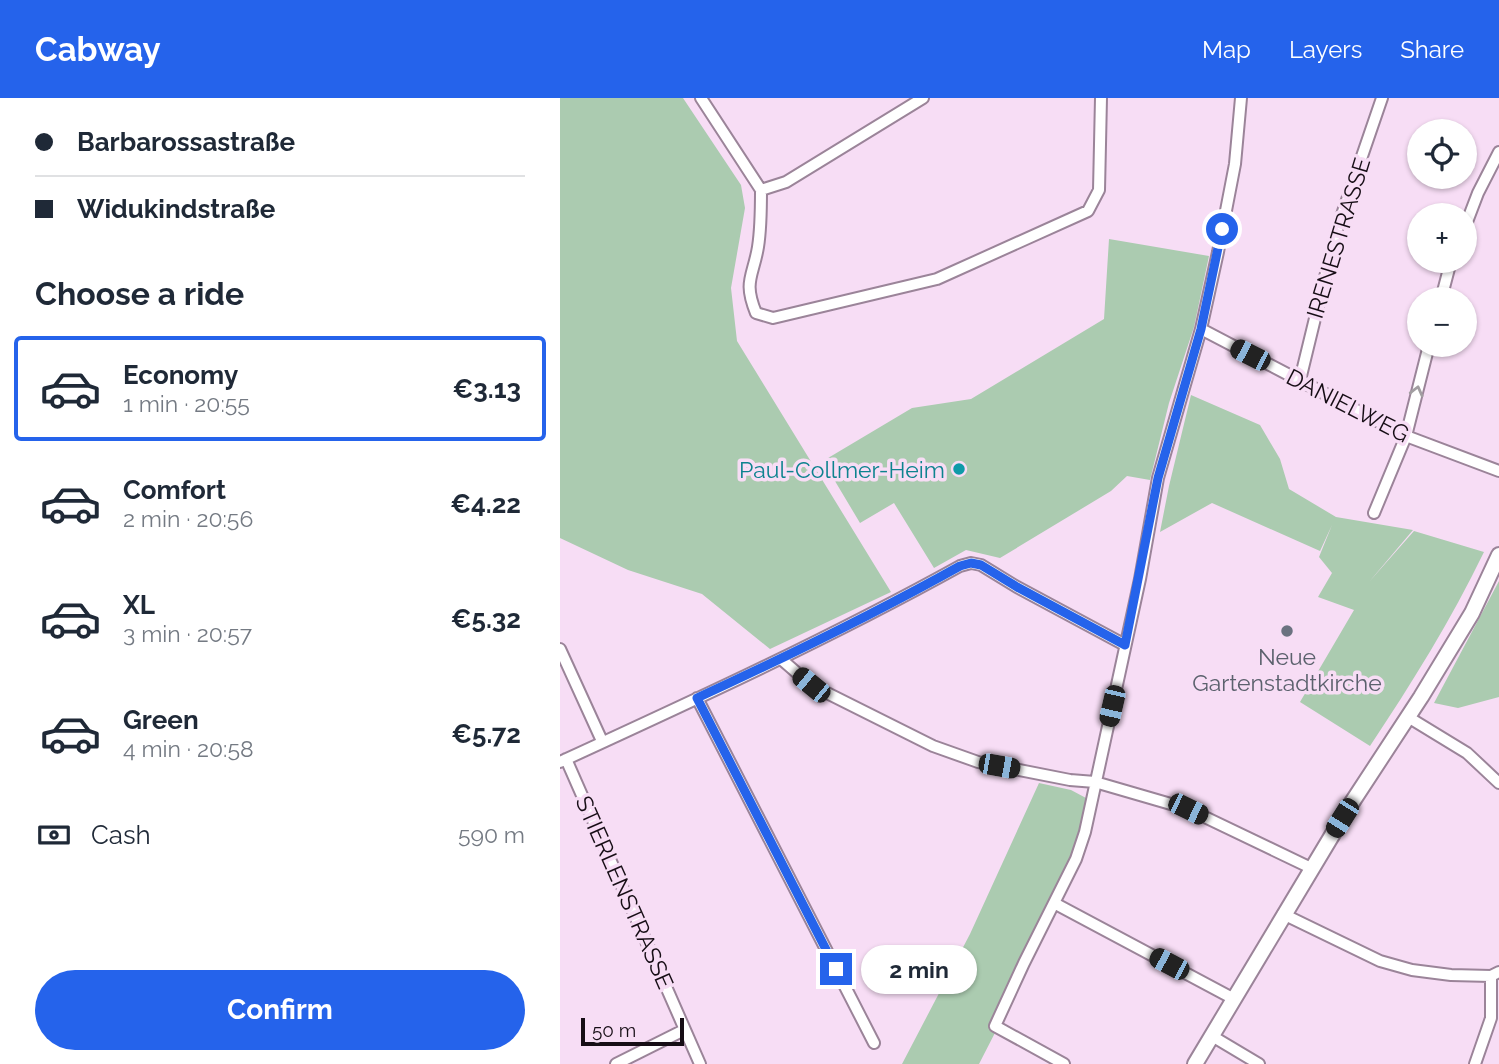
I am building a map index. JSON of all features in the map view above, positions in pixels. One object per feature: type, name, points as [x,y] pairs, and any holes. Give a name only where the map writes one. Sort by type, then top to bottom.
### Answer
[{"type":"street","points":[[701,98],[761,190],[761,220],[757,252],[749,277],[750,297],[756,313],[773,318],[937,279],[1088,211],[1099,190],[1101,98]]},
{"type":"street","points":[[761,190],[796,176],[923,98]]},
{"type":"street","points":[[1064,1064],[995,1026],[1076,859],[1085,832],[1158,478],[1201,329],[1235,164],[1241,98]]},
{"type":"street","name":"IRENESTRASSE","points":[[1300,380],[1316,305],[1336,232],[1382,98]]},
{"type":"street","points":[[1474,203],[1499,152]]},
{"type":"street","name":"DANIELWEG","points":[[1201,329],[1406,436],[1499,471]]},
{"type":"street","points":[[1374,513],[1406,436],[1426,357]]},
{"type":"street","points":[[1195,1064],[1311,869],[1472,613],[1499,555]]},
{"type":"street","points":[[563,760],[780,659],[888,606],[960,566],[971,563],[981,565],[1125,645]]},
{"type":"street","points":[[560,649],[602,741]]},
{"type":"street","points":[[780,659],[811,685],[933,746],[978,762],[1070,780],[1095,782],[1188,809],[1311,869]]},
{"type":"street","points":[[697,698],[874,1043]]},
{"type":"street","points":[[1408,717],[1467,754],[1499,783]]},
{"type":"street","name":"STIERLENSTRASSE","points":[[563,760],[700,1064]]},
{"type":"street","points":[[1054,903],[1234,999]]},
{"type":"street","points":[[1283,915],[1380,961],[1412,970],[1451,975],[1495,974],[1492,1018],[1475,1064]]},
{"type":"street","points":[[621,1063],[684,1030]]},
{"type":"street","points":[[1212,1036],[1259,1064]]},
{"type":"green space","points":[[560,98],[683,98],[741,185],[745,208],[731,288],[737,341],[891,592],[770,649],[702,594],[628,570],[560,538]]},
{"type":"green space","points":[[1109,239],[1209,256],[1194,327],[1169,403],[1150,480],[1127,476],[1111,491],[1000,558],[966,550],[934,568],[894,503],[860,523],[823,461],[912,408],[971,399],[1104,319]]},
{"type":"green space","points":[[1191,395],[1260,425],[1280,459],[1289,489],[1336,517],[1413,530],[1369,582],[1414,531],[1484,552],[1430,651],[1370,746],[1300,702],[1354,610],[1318,597],[1332,573],[1319,557],[1332,525],[1320,551],[1212,503],[1160,532]]},
{"type":"green space","points":[[1499,581],[1499,697],[1458,708],[1434,703]]},
{"type":"green space","points":[[1039,783],[1071,790],[1086,798],[1085,832],[999,1025],[979,1064],[902,1064],[970,934]]},
{"type":"place","name":"Paul-Collmer-Heim","points":[[959,469]]},
{"type":"place","name":"Neue Gartenstadtkirche","points":[[1287,631]]},
{"type":"route","points":[[836,969],[697,698],[884,608],[960,566],[971,563],[981,565],[1125,645],[1158,478],[1201,329],[1222,229]]}]
